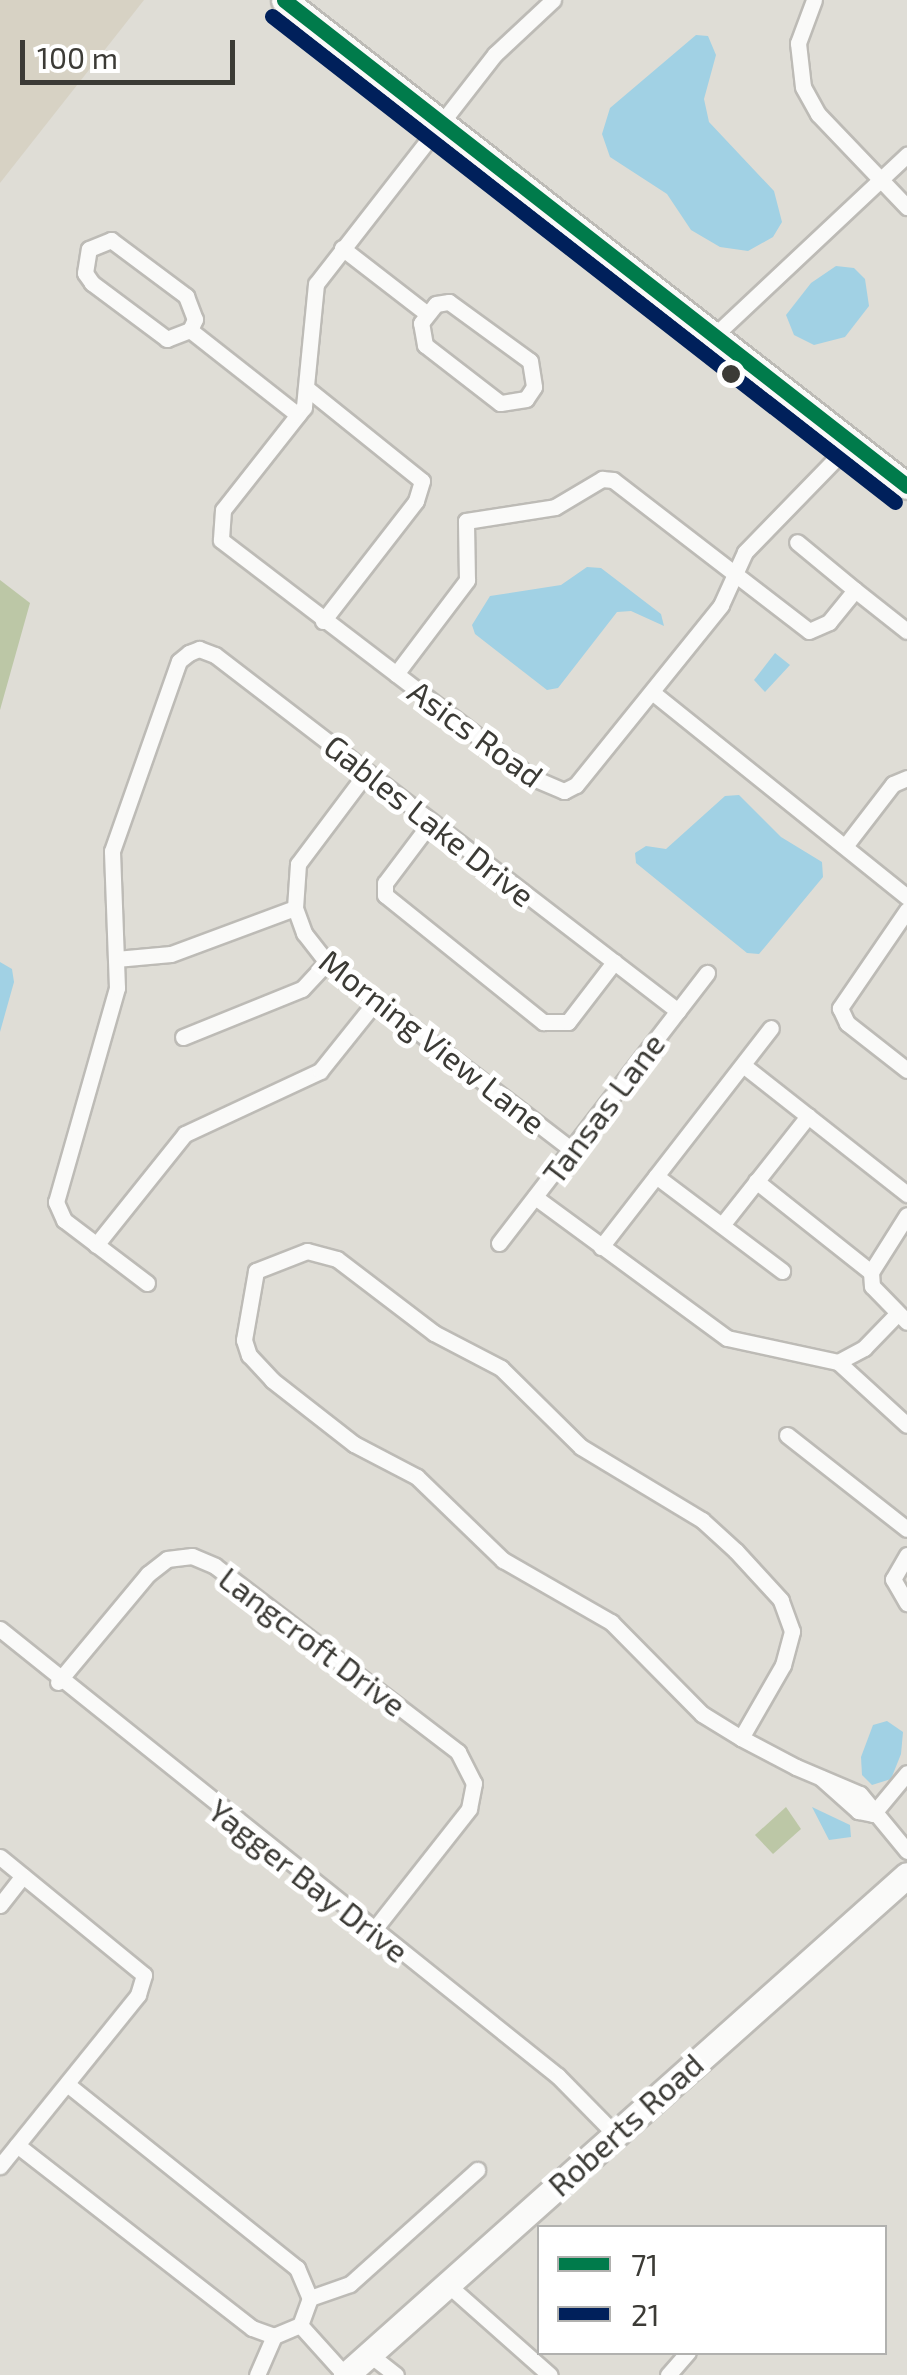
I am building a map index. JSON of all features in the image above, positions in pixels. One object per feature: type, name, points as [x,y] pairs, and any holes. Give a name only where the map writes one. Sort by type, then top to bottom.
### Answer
[{"type":"main road","points":[[284,0],[907,486]]},
{"type":"main road","name":"Roberts Road","points":[[345,2375],[907,1875]]},
{"type":"street","points":[[323,622],[416,501],[422,481],[310,390],[308,317],[316,284],[495,54],[552,0]]},
{"type":"street","points":[[814,0],[798,43],[803,88],[818,114],[907,207]]},
{"type":"street","points":[[714,336],[907,155]]},
{"type":"street","points":[[112,240],[123,244],[194,306],[190,330],[167,339],[92,284],[84,273],[89,249],[112,240]]},
{"type":"street","points":[[342,248],[426,312]]},
{"type":"street","points":[[449,302],[460,307],[530,361],[534,387],[526,399],[500,402],[424,345],[421,323],[426,312],[449,302]]},
{"type":"street","points":[[190,330],[298,415]]},
{"type":"street","name":"Asics Road","points":[[310,390],[298,415],[222,510],[219,524],[226,548],[531,777],[564,791],[576,784],[721,606],[732,574],[851,443]]},
{"type":"street","points":[[396,674],[466,580],[466,521],[555,507],[602,479],[621,485],[809,631],[828,622],[856,590]]},
{"type":"street","points":[[797,542],[907,631]]},
{"type":"street","name":"Gables Lake Drive","points":[[116,959],[112,852],[179,661],[200,649],[215,656],[678,1010]]},
{"type":"street","points":[[652,692],[907,897]]},
{"type":"street","points":[[147,1284],[64,1220],[57,1194],[116,988],[116,959],[171,954],[295,908],[298,864],[367,772]]},
{"type":"street","points":[[846,845],[892,784],[907,778]]},
{"type":"street","points":[[430,822],[385,882],[384,895],[543,1022],[568,1022],[614,962]]},
{"type":"street","name":"Morning View Lane","points":[[295,908],[304,934],[327,962],[571,1149]]},
{"type":"street","points":[[907,910],[840,1008],[847,1023],[907,1070]]},
{"type":"street","points":[[184,1037],[302,989],[327,962]]},
{"type":"street","name":"Tansas Lane","points":[[499,1243],[707,973]]},
{"type":"street","points":[[96,1245],[184,1134],[320,1071],[376,1001]]},
{"type":"street","points":[[601,1247],[771,1028]]},
{"type":"street","points":[[743,1065],[907,1194]]},
{"type":"street","points":[[722,1225],[808,1116]]},
{"type":"street","points":[[656,1176],[782,1271]]},
{"type":"street","points":[[756,1181],[871,1272]]},
{"type":"street","points":[[535,1197],[727,1338],[838,1362],[907,1425]]},
{"type":"street","points":[[838,1362],[864,1348],[902,1318],[872,1286],[871,1272],[907,1215]]},
{"type":"street","points":[[742,1738],[784,1665],[792,1632],[780,1600],[736,1551],[690,1512],[581,1447],[501,1368],[434,1333],[337,1259],[307,1251],[272,1260],[250,1282],[244,1340],[255,1364],[354,1444],[417,1477],[503,1560],[610,1622],[702,1714],[742,1738],[860,1794],[907,1851]]},
{"type":"street","points":[[787,1436],[907,1529]]},
{"type":"street","name":"Langcroft Drive","points":[[58,1682],[148,1574],[168,1559],[192,1556],[216,1566],[458,1752],[474,1783],[462,1820],[374,1930]]},
{"type":"street","points":[[903,1560],[893,1583],[907,1603]]},
{"type":"street","name":"Yagger Bay Drive","points":[[0,1629],[58,1682],[558,2076],[614,2134]]},
{"type":"street","points":[[873,1814],[907,1774]]},
{"type":"street","points":[[0,1857],[140,1965],[138,1995],[0,2166]]},
{"type":"street","points":[[0,1905],[23,1876]]},
{"type":"street","points":[[18,2144],[252,2328],[274,2336],[300,2325],[310,2298],[297,2268],[67,2084]]},
{"type":"street","points":[[310,2298],[350,2284],[477,2170]]},
{"type":"street","points":[[447,2284],[550,2375]]},
{"type":"street","points":[[300,2325],[345,2375]]},
{"type":"street","points":[[257,2375],[274,2336]]},
{"type":"street","points":[[369,2354],[396,2375]]},
{"type":"street","points":[[668,2375],[685,2355]]},
{"type":"shaded area","points":[[0,0],[144,0],[0,183]]},
{"type":"green space","points":[[0,580],[30,603],[0,710]]},
{"type":"green space","points":[[786,1807],[801,1829],[773,1854],[755,1835]]},
{"type":"water","points":[[696,35],[708,36],[716,55],[704,99],[709,122],[774,191],[782,222],[773,237],[748,251],[720,247],[691,230],[667,194],[610,157],[602,134],[610,108]]},
{"type":"water","points":[[836,266],[854,268],[865,279],[869,306],[845,337],[814,345],[794,335],[786,315],[811,283]]},
{"type":"water","points":[[587,567],[601,568],[661,614],[664,626],[631,611],[617,612],[558,688],[547,690],[475,634],[472,625],[490,596],[561,585]]},
{"type":"water","points":[[775,653],[790,665],[765,692],[754,680]]},
{"type":"water","points":[[739,795],[781,837],[822,862],[823,877],[759,954],[747,953],[636,863],[635,853],[646,846],[666,849],[725,796]]},
{"type":"water","points":[[0,962],[12,969],[14,982],[0,1032]]},
{"type":"water","points":[[887,1721],[903,1732],[901,1754],[891,1779],[872,1785],[862,1775],[861,1757],[873,1725]]},
{"type":"water","points":[[812,1807],[850,1825],[851,1837],[829,1840]]},
{"type":"transit line","name":"71","points":[[284,0],[907,486]]},
{"type":"transit line","name":"21","points":[[272,16],[895,502]]}]
